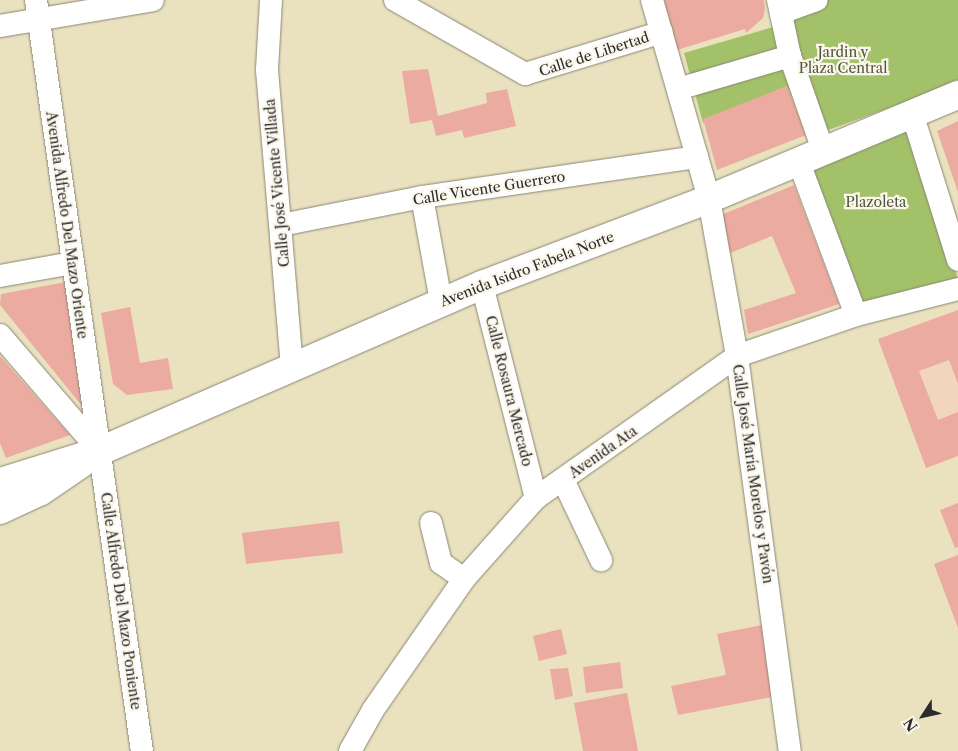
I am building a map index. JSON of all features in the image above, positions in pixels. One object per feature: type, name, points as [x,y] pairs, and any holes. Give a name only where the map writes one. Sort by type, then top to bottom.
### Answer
[{"type":"main road","name":"Avenida Isidro Fabela Norte","points":[[0,510],[41,490],[100,451],[292,365],[482,285],[709,199],[798,160],[958,95]]},
{"type":"main road","name":"Avenida Isidro Fabela Norte","points":[[2,476],[100,451]]},
{"type":"street","points":[[0,26],[37,10],[153,0]]},
{"type":"street","name":"Calle José Vicente Villada","points":[[271,0],[268,70],[292,365]]},
{"type":"street","name":"Calle de Libertad","points":[[395,0],[525,74],[662,32]]},
{"type":"street","name":"Calle José María Morelos y Pavón","points":[[652,0],[709,199],[737,356],[790,751]]},
{"type":"street","points":[[817,0],[779,6],[790,56],[823,150]]},
{"type":"street","name":"Avenida Alfredo Del Mazo Oriente","points":[[37,10],[100,451]]},
{"type":"street","points":[[678,89],[790,56]]},
{"type":"street","points":[[912,113],[958,260]]},
{"type":"street","name":"Calle Vicente Guerrero","points":[[281,225],[422,197],[697,157]]},
{"type":"street","points":[[798,160],[856,315]]},
{"type":"street","points":[[422,197],[441,302]]},
{"type":"street","points":[[0,276],[72,263]]},
{"type":"street","name":"Calle Rosaura Mercado","points":[[482,285],[536,498]]},
{"type":"street","name":"Avenida Ata","points":[[350,751],[373,710],[464,579],[536,498],[737,356],[856,315],[958,289]]},
{"type":"street","points":[[0,335],[100,451]]},
{"type":"street","name":"Calle Alfredo Del Mazo Poniente","points":[[100,451],[142,751]]},
{"type":"street","points":[[563,480],[601,560]]},
{"type":"street","points":[[431,523],[441,562],[464,579]]},
{"type":"shaded area","points":[[958,310],[958,456],[926,468],[878,339]]},
{"type":"green space","name":"Jardin y Plaza Central","points":[[769,0],[958,0],[958,83],[809,137],[787,86],[703,123],[684,53],[773,27]]},
{"type":"green space","name":"Plazoleta","points":[[908,126],[958,279],[858,309],[809,173]]},
{"type":"building","points":[[661,0],[764,0],[765,9],[763,18],[746,33],[745,29],[677,50]]},
{"type":"building","points":[[428,69],[438,116],[487,103],[486,93],[507,89],[516,126],[464,138],[462,130],[436,136],[432,120],[410,124],[402,71]]},
{"type":"building","points":[[787,86],[806,135],[717,170],[703,119]]},
{"type":"building","points":[[958,121],[958,192],[937,131]]},
{"type":"building","points":[[794,185],[839,304],[748,334],[744,310],[796,293],[772,236],[730,253],[721,215]]},
{"type":"building","points":[[66,282],[82,406],[0,305],[1,294]]},
{"type":"building","points":[[130,307],[140,363],[168,358],[173,389],[127,395],[113,384],[101,313]]},
{"type":"building","points":[[958,310],[958,384],[949,360],[919,371],[938,420],[958,412],[958,456],[926,468],[878,339]]},
{"type":"building","points":[[0,356],[70,435],[6,458],[0,443]]},
{"type":"building","points":[[958,503],[958,547],[955,548],[940,510]]},
{"type":"building","points":[[339,521],[343,553],[246,564],[242,533]]},
{"type":"building","points":[[958,555],[958,628],[934,564]]},
{"type":"building","points":[[762,625],[777,696],[678,715],[671,686],[726,675],[717,634]]},
{"type":"building","points":[[561,629],[567,654],[539,661],[533,636]]},
{"type":"building","points":[[620,662],[623,688],[586,693],[583,667]]},
{"type":"building","points":[[568,668],[573,696],[555,700],[550,669]]},
{"type":"building","points":[[627,693],[638,751],[583,751],[574,703]]}]
